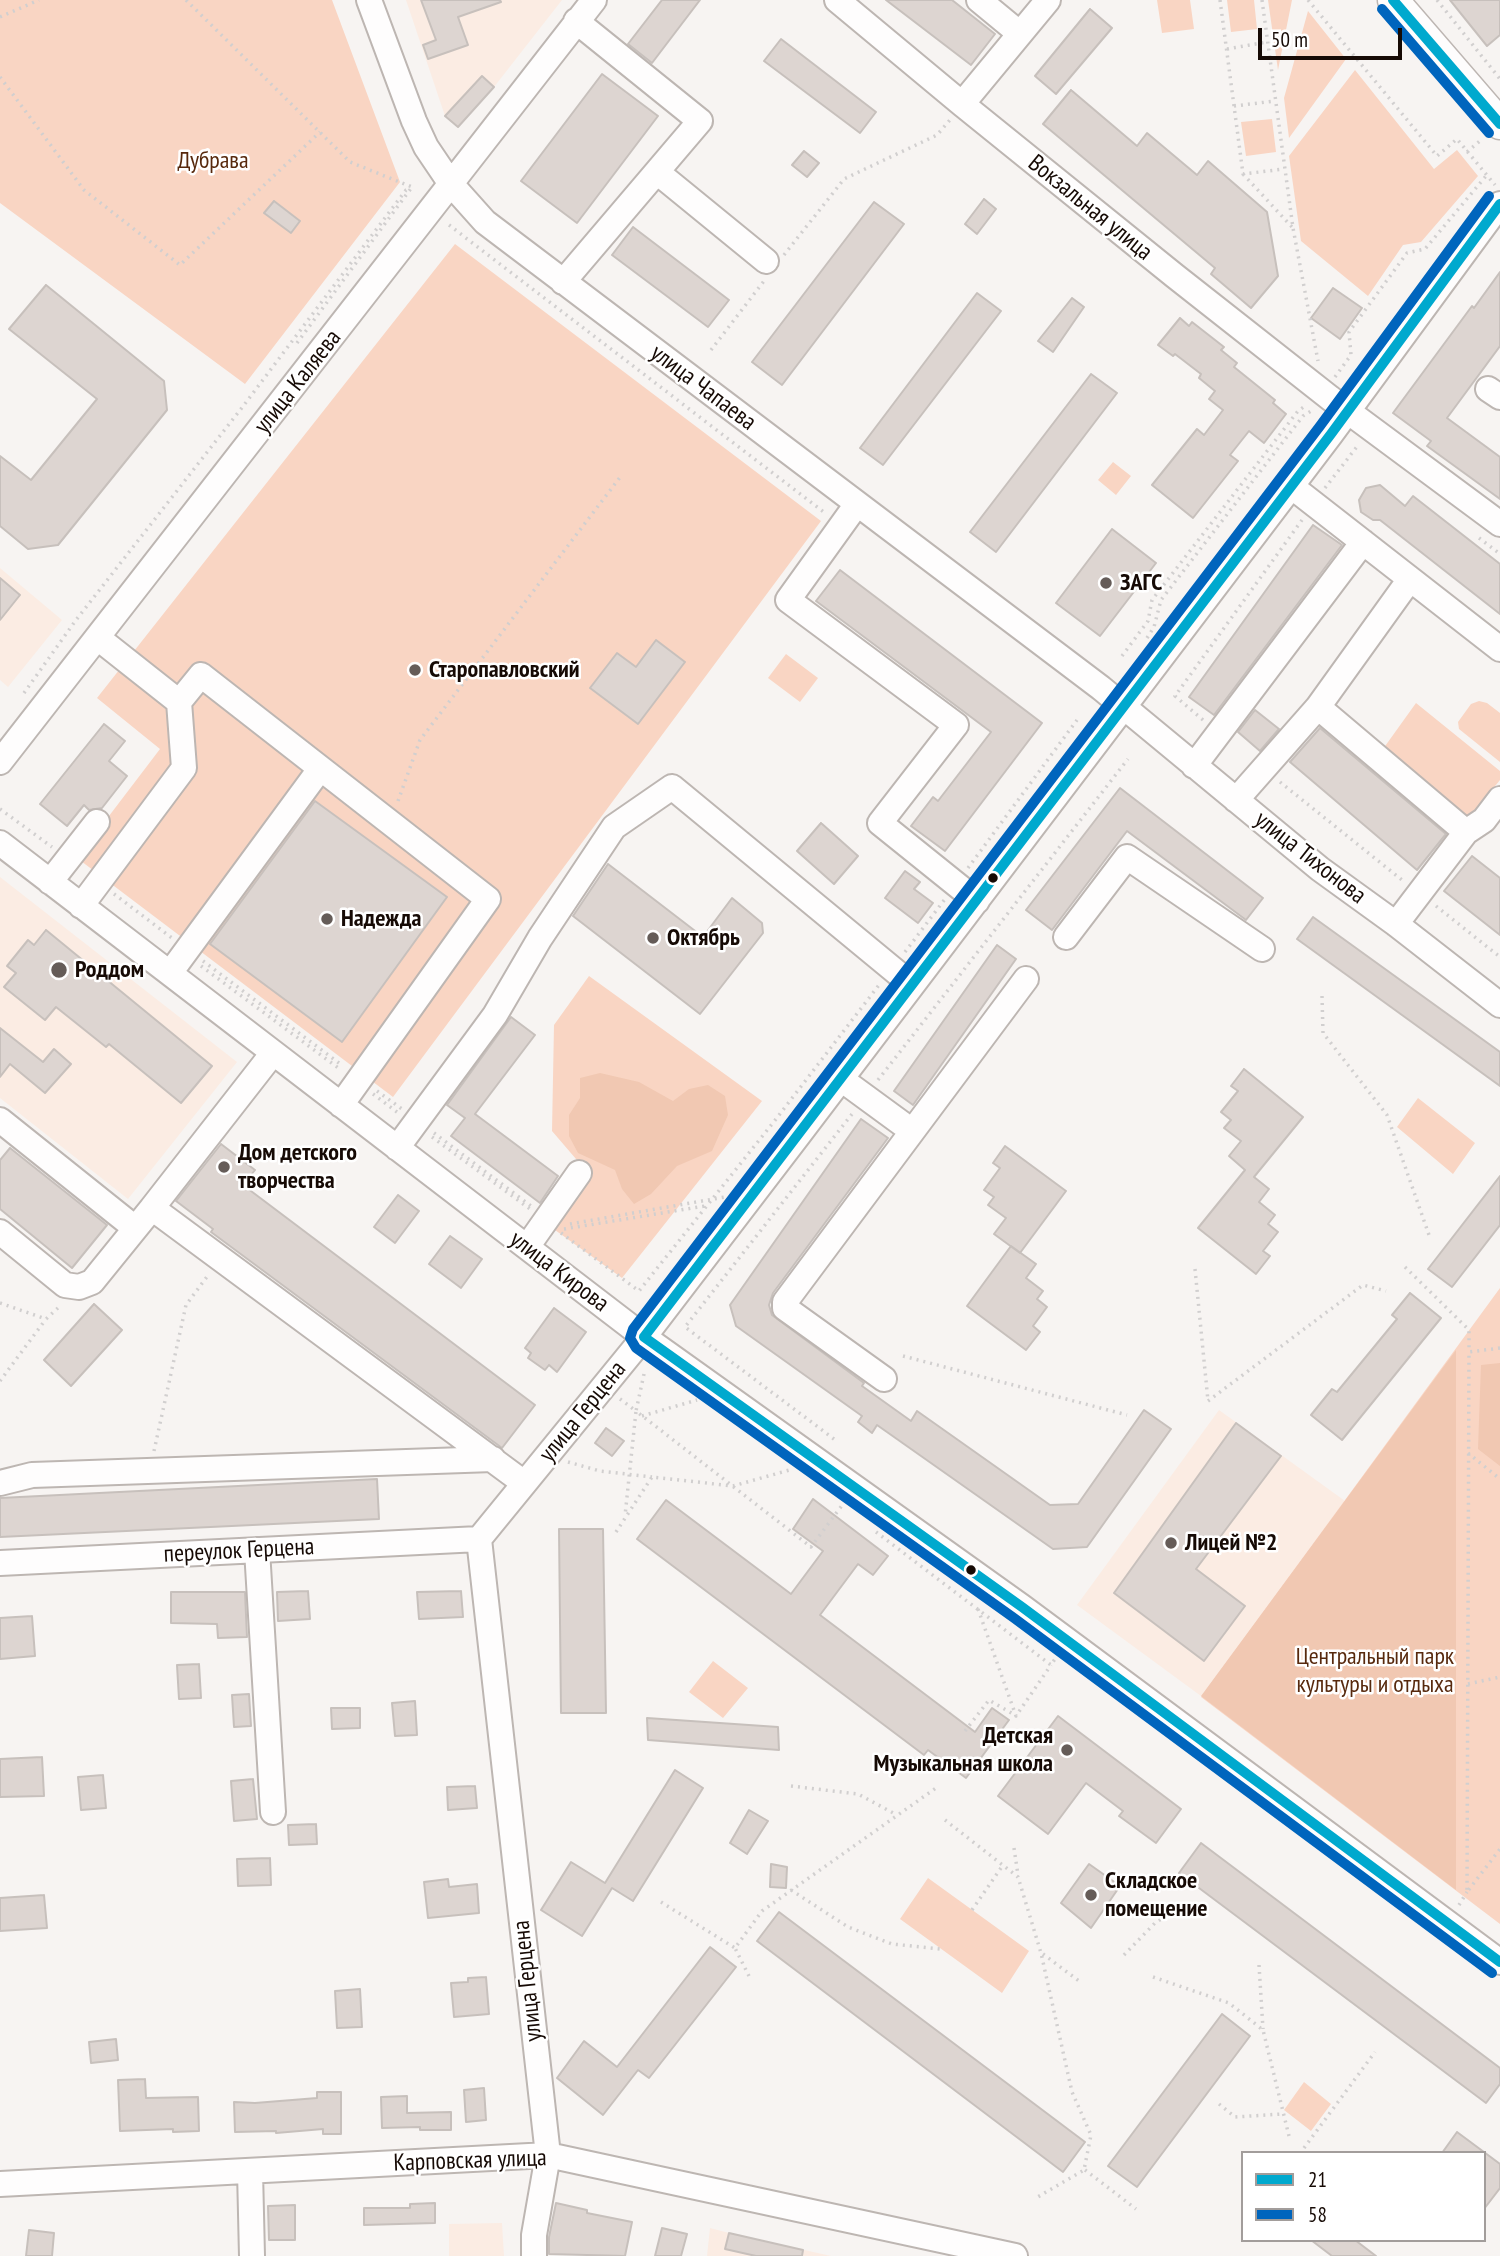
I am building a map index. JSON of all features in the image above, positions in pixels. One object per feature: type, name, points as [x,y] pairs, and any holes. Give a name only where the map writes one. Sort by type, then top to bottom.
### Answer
[{"type":"main road","points":[[1393,0],[1500,124]]},
{"type":"street","name":"улица Чапаева","points":[[369,0],[414,121],[435,162],[485,222],[1124,707]]},
{"type":"street","name":"улица Каляева","points":[[0,762],[594,0]]},
{"type":"street","name":"Вокзальная улица","points":[[836,0],[1175,276],[1334,400],[1500,524]]},
{"type":"street","points":[[979,0],[1019,33]]},
{"type":"street","points":[[962,104],[1048,0]]},
{"type":"street","points":[[563,282],[700,121],[576,21]]},
{"type":"street","points":[[657,172],[771,267]]},
{"type":"street","name":"улица Герцена","points":[[534,2256],[534,2235],[548,2155],[478,1539],[644,1337],[1291,486],[1334,400],[1500,204]]},
{"type":"street","points":[[1291,486],[1500,649]]},
{"type":"street","points":[[857,504],[788,600],[956,725],[880,823],[972,907]]},
{"type":"street","points":[[1194,766],[1363,542]]},
{"type":"street","points":[[1236,800],[1318,707],[1410,579]]},
{"type":"street","points":[[98,638],[179,702]]},
{"type":"street","points":[[92,892],[184,768],[179,702],[201,675],[488,899],[341,1105]]},
{"type":"street","name":"улица Тихонова","points":[[1124,707],[1320,869],[1500,1005]]},
{"type":"street","points":[[1318,707],[1466,832]]},
{"type":"street","points":[[181,959],[320,769]]},
{"type":"street","points":[[397,1148],[495,1015],[540,938],[614,827],[672,787],[912,985]]},
{"type":"street","points":[[1396,924],[1466,832],[1484,820],[1500,799]]},
{"type":"street","points":[[50,882],[97,822]]},
{"type":"street","name":"улица Кирова","points":[[0,843],[50,882],[92,892],[181,959],[274,1053],[644,1337],[1022,1607],[1500,1962]]},
{"type":"street","points":[[890,852],[951,890]]},
{"type":"street","points":[[1066,937],[1127,857],[1262,949]]},
{"type":"street","points":[[884,1379],[784,1305],[1027,979]]},
{"type":"street","points":[[0,1233],[65,1285],[79,1287],[92,1282],[274,1053]]},
{"type":"street","points":[[841,1079],[912,1131]]},
{"type":"street","points":[[0,1120],[135,1228]]},
{"type":"street","points":[[527,1247],[579,1173]]},
{"type":"street","points":[[152,1208],[524,1483]]},
{"type":"street","points":[[0,1483],[32,1475],[493,1460]]},
{"type":"street","name":"переулок Герцена","points":[[0,1563],[478,1539]]},
{"type":"street","points":[[257,1550],[273,1812]]},
{"type":"street","name":"Карповская улица","points":[[0,2184],[548,2155],[1015,2256]]},
{"type":"street","points":[[250,2171],[252,2256]]},
{"type":"path","points":[[0,17],[39,0]]},
{"type":"path","points":[[23,694],[76,620],[244,405],[406,190],[412,187],[350,162],[186,0]]},
{"type":"path","points":[[1220,0],[1243,174],[1293,228]]},
{"type":"path","points":[[1262,0],[1293,228],[1334,400]]},
{"type":"path","points":[[1308,0],[1437,156],[1457,139],[1500,191]]},
{"type":"path","points":[[1437,0],[1500,79]]},
{"type":"path","points":[[1227,49],[1268,42]]},
{"type":"path","points":[[0,77],[84,190],[180,265],[320,132]]},
{"type":"path","points":[[1234,106],[1275,101]]},
{"type":"path","points":[[711,350],[771,267],[844,179],[937,135],[962,104]]},
{"type":"path","points":[[1243,174],[1284,169]]},
{"type":"path","points":[[1142,645],[1154,627],[1161,600],[1303,416],[1334,400],[1351,355],[1349,332],[1407,253],[1425,249],[1486,176]]},
{"type":"path","points":[[449,225],[841,525]]},
{"type":"path","points":[[1122,656],[1148,621],[1152,600],[1298,411],[1334,400]]},
{"type":"path","points":[[1219,734],[1175,696],[1314,503],[1372,428]]},
{"type":"path","points":[[388,822],[420,740],[621,476]]},
{"type":"path","points":[[708,1206],[558,1230],[639,1291],[708,1206],[892,968],[1077,720]]},
{"type":"path","points":[[834,1438],[685,1327],[1128,759]]},
{"type":"path","points":[[1263,769],[1500,957]]},
{"type":"path","points":[[0,809],[68,860]]},
{"type":"path","points":[[92,892],[181,959],[359,1081],[557,1226],[724,1197]]},
{"type":"path","points":[[1322,996],[1323,1033],[1387,1115],[1429,1235]]},
{"type":"path","points":[[150,1471],[186,1305],[220,1258]]},
{"type":"path","points":[[1405,1267],[1469,1330],[1467,1892]]},
{"type":"path","points":[[1195,1269],[1208,1401],[1363,1285],[1386,1291]]},
{"type":"path","points":[[0,1381],[46,1319],[79,1287]]},
{"type":"path","points":[[0,1303],[46,1319]]},
{"type":"path","points":[[1469,1352],[1500,1349]]},
{"type":"path","points":[[903,1356],[1127,1415]]},
{"type":"path","points":[[625,1518],[636,1410],[646,1362]]},
{"type":"path","points":[[612,1392],[811,1547],[855,1488]]},
{"type":"path","points":[[642,1416],[698,1400]]},
{"type":"path","points":[[1468,1454],[1500,1478]]},
{"type":"path","points":[[558,1459],[600,1471],[733,1486],[793,1469]]},
{"type":"path","points":[[616,1532],[652,1478]]},
{"type":"path","points":[[977,1609],[1016,1716]]},
{"type":"path","points":[[1016,1716],[1051,1665]]},
{"type":"path","points":[[1468,1685],[1500,1677]]},
{"type":"path","points":[[965,1731],[989,1700],[1016,1716]]},
{"type":"path","points":[[791,1786],[858,1794],[897,1815]]},
{"type":"path","points":[[735,1948],[762,1911],[936,1788]]},
{"type":"path","points":[[945,1820],[1018,1877]]},
{"type":"path","points":[[1014,1848],[1018,1877],[1041,1953],[1072,2092],[1091,2135],[1084,2170],[1036,2198]]},
{"type":"path","points":[[1457,1908],[1500,1849]]},
{"type":"path","points":[[972,1910],[1003,1865]]},
{"type":"path","points":[[791,1890],[848,1927],[892,1944],[940,1949]]},
{"type":"path","points":[[661,1902],[735,1948],[749,1976]]},
{"type":"path","points":[[1124,1955],[1155,1923],[1182,1906]]},
{"type":"path","points":[[1041,1953],[1079,1981]]},
{"type":"path","points":[[1259,1965],[1263,2031],[1289,2136]]},
{"type":"path","points":[[1153,1977],[1229,2003],[1263,2031]]},
{"type":"path","points":[[1304,2148],[1375,2052]]},
{"type":"path","points":[[1219,2104],[1235,2117],[1283,2114]]},
{"type":"path","points":[[1084,2170],[1136,2209]]},
{"type":"shaded area","points":[[406,0],[562,0],[494,87],[458,127],[445,116]]},
{"type":"shaded area","points":[[0,568],[62,620],[8,687],[0,680]]},
{"type":"shaded area","name":"Роддом","points":[[0,877],[237,1062],[128,1199],[0,1098]]},
{"type":"shaded area","points":[[1219,1410],[1345,1501],[1201,1696],[1077,1605]]},
{"type":"shaded area","points":[[502,2223],[504,2256],[449,2256],[449,2224]]},
{"type":"shaded area","points":[[710,2228],[729,2233],[831,2256],[707,2256]]},
{"type":"green space","name":"Дубрава","points":[[0,0],[332,0],[400,182],[245,384],[0,203]]},
{"type":"green space","points":[[1157,0],[1190,0],[1194,29],[1162,33]]},
{"type":"green space","points":[[1227,0],[1254,0],[1257,29],[1231,32]]},
{"type":"green space","points":[[1268,0],[1292,0],[1278,70]]},
{"type":"green space","points":[[1308,11],[1346,59],[1289,138],[1284,98]]},
{"type":"green space","points":[[1355,70],[1434,169],[1457,150],[1478,176],[1421,242],[1403,245],[1368,296],[1301,241],[1289,156]]},
{"type":"green space","points":[[1272,119],[1276,152],[1246,156],[1241,122]]},
{"type":"green space","name":"Старопавловский","points":[[455,244],[821,521],[393,1097],[77,858],[160,749],[97,698]]},
{"type":"green space","points":[[1113,462],[1131,476],[1116,495],[1098,480]]},
{"type":"green space","points":[[786,654],[818,678],[800,702],[768,678]]},
{"type":"green space","points":[[1479,701],[1487,703],[1500,713],[1500,762],[1459,729],[1458,722],[1471,704]]},
{"type":"green space","points":[[1416,703],[1500,771],[1500,780],[1469,818],[1383,749]]},
{"type":"green space","points":[[589,976],[762,1101],[622,1278],[548,1225],[588,1173],[552,1131],[554,1025]]},
{"type":"green space","points":[[600,1073],[639,1082],[673,1101],[689,1089],[708,1085],[725,1096],[728,1115],[712,1151],[677,1166],[651,1194],[634,1204],[622,1189],[615,1170],[578,1153],[569,1136],[569,1115],[580,1098],[580,1078]]},
{"type":"green space","points":[[1418,1098],[1475,1143],[1453,1174],[1397,1127]]},
{"type":"green space","name":"Центральный парк культуры и отдыха","points":[[1500,1288],[1500,1924],[1201,1697]]},
{"type":"green space","name":"Центральный парк культуры и отдыха","points":[[1456,1350],[1456,1890],[1201,1696]]},
{"type":"green space","points":[[1500,1363],[1500,1466],[1478,1449],[1481,1365]]},
{"type":"green space","points":[[713,1661],[748,1688],[723,1718],[689,1692]]},
{"type":"green space","points":[[928,1878],[1029,1951],[1002,1993],[900,1919]]},
{"type":"green space","points":[[1304,2082],[1331,2104],[1311,2131],[1284,2110]]},
{"type":"building","points":[[421,0],[501,2],[458,17],[468,45],[428,59],[423,45],[436,40]]},
{"type":"building","points":[[662,0],[700,0],[652,63],[628,44]]},
{"type":"building","points":[[886,0],[952,0],[995,34],[971,65]]},
{"type":"building","points":[[1450,0],[1500,0],[1500,35],[1487,46]]},
{"type":"building","points":[[1090,9],[1112,28],[1056,94],[1035,76]]},
{"type":"building","points":[[781,39],[876,112],[860,133],[764,61]]},
{"type":"building","points":[[602,74],[658,116],[577,223],[521,181]]},
{"type":"building","points":[[482,76],[494,87],[458,127],[445,116]]},
{"type":"building","points":[[1071,90],[1137,146],[1147,133],[1197,175],[1208,161],[1267,212],[1278,276],[1251,308],[1211,274],[1215,268],[1043,124]]},
{"type":"building","points":[[804,151],[819,163],[807,177],[792,165]]},
{"type":"building","points":[[984,199],[996,209],[977,234],[965,224]]},
{"type":"building","points":[[274,201],[300,221],[291,233],[264,213]]},
{"type":"building","points":[[874,202],[904,224],[782,385],[752,362]]},
{"type":"building","points":[[633,227],[729,300],[708,327],[612,255]]},
{"type":"building","points":[[1500,272],[1500,346],[1447,418],[1500,457],[1500,499],[1427,446],[1431,441],[1393,413]]},
{"type":"building","points":[[46,285],[164,381],[167,410],[58,545],[28,549],[0,526],[0,456],[31,480],[97,399],[9,329]]},
{"type":"building","points":[[1333,288],[1362,308],[1340,339],[1311,318]]},
{"type":"building","points":[[977,293],[1001,311],[883,465],[860,448]]},
{"type":"building","points":[[1072,298],[1084,307],[1053,352],[1038,341]]},
{"type":"building","points":[[1180,318],[1189,326],[1192,322],[1224,347],[1221,350],[1237,363],[1234,367],[1275,400],[1273,403],[1286,414],[1264,443],[1249,431],[1230,455],[1238,461],[1193,518],[1152,485],[1197,429],[1204,435],[1223,410],[1209,399],[1215,391],[1199,378],[1201,374],[1158,345]]},
{"type":"building","points":[[1091,374],[1117,393],[996,552],[970,532]]},
{"type":"building","points":[[1380,485],[1405,506],[1413,496],[1500,564],[1500,614],[1380,520],[1373,520],[1361,512],[1359,500],[1366,488]]},
{"type":"building","points":[[1313,525],[1342,545],[1214,715],[1189,697]]},
{"type":"building","name":"ЗАГС","points":[[1112,529],[1156,563],[1100,636],[1056,603]]},
{"type":"building","points":[[840,570],[1042,723],[945,851],[911,826],[933,797],[938,801],[991,732],[816,601]]},
{"type":"building","points":[[0,578],[20,595],[0,620]]},
{"type":"building","points":[[656,640],[685,662],[638,724],[590,688],[617,653],[636,667]]},
{"type":"building","points":[[1255,710],[1279,729],[1260,751],[1238,732]]},
{"type":"building","points":[[104,724],[125,741],[109,761],[127,776],[102,808],[89,810],[84,805],[67,826],[40,804]]},
{"type":"building","points":[[1320,728],[1446,834],[1417,870],[1290,762]]},
{"type":"building","points":[[1120,788],[1263,898],[1246,920],[1127,831],[1052,930],[1026,910]]},
{"type":"building","name":"Надежда","points":[[315,801],[447,897],[342,1042],[210,944]]},
{"type":"building","points":[[821,823],[858,856],[834,884],[797,851]]},
{"type":"building","points":[[1472,856],[1500,878],[1500,935],[1444,891]]},
{"type":"building","name":"Октябрь","points":[[608,864],[703,937],[732,898],[762,923],[763,933],[700,1014],[573,916]]},
{"type":"building","points":[[905,871],[920,882],[914,889],[933,903],[918,923],[885,898]]},
{"type":"building","points":[[1313,917],[1500,1052],[1500,1086],[1297,939]]},
{"type":"building","points":[[46,930],[212,1066],[181,1103],[109,1044],[106,1047],[56,1007],[45,1020],[4,987],[16,973],[7,966],[28,940],[34,945]]},
{"type":"building","points":[[997,945],[1016,959],[913,1105],[894,1091]]},
{"type":"building","points":[[511,1017],[535,1035],[475,1114],[558,1176],[540,1203],[451,1136],[465,1118],[447,1105]]},
{"type":"building","points":[[0,1028],[43,1062],[54,1049],[71,1064],[45,1093],[10,1064],[0,1077]]},
{"type":"building","points":[[1244,1069],[1303,1117],[1254,1177],[1269,1189],[1259,1202],[1275,1215],[1268,1224],[1278,1232],[1263,1251],[1270,1256],[1256,1274],[1198,1228],[1245,1170],[1229,1156],[1241,1141],[1224,1128],[1231,1120],[1221,1112],[1238,1091],[1231,1086]]},
{"type":"building","points":[[861,1119],[888,1138],[773,1293],[769,1305],[772,1315],[911,1421],[917,1411],[1050,1505],[1078,1504],[1144,1410],[1171,1429],[1087,1547],[1053,1549],[877,1425],[872,1433],[858,1422],[862,1416],[736,1326],[730,1305]]},
{"type":"building","points":[[221,1144],[255,1170],[243,1185],[535,1405],[502,1448],[211,1232],[213,1229],[176,1201]]},
{"type":"building","points":[[1005,1146],[1066,1191],[1020,1253],[994,1234],[1006,1218],[988,1205],[994,1197],[984,1190],[1000,1168],[993,1163]]},
{"type":"building","points":[[10,1148],[107,1225],[72,1268],[0,1209],[0,1160]]},
{"type":"building","points":[[1500,1176],[1500,1225],[1452,1287],[1428,1269]]},
{"type":"building","points":[[398,1195],[419,1211],[395,1243],[374,1227]]},
{"type":"building","points":[[450,1236],[482,1259],[461,1288],[429,1264]]},
{"type":"building","points":[[1011,1246],[1036,1264],[1026,1278],[1043,1291],[1037,1299],[1047,1307],[1033,1326],[1040,1332],[1026,1350],[967,1306]]},
{"type":"building","points":[[1410,1293],[1441,1318],[1342,1440],[1311,1415],[1332,1389],[1337,1392],[1397,1319],[1392,1315]]},
{"type":"building","points":[[94,1304],[122,1330],[71,1386],[44,1360]]},
{"type":"building","points":[[554,1308],[586,1332],[557,1372],[549,1365],[545,1370],[528,1358],[531,1353],[525,1348]]},
{"type":"building","name":"Лицей №2","points":[[1236,1423],[1281,1456],[1196,1569],[1245,1606],[1204,1661],[1114,1593]]},
{"type":"building","points":[[606,1428],[624,1441],[612,1456],[595,1443]]},
{"type":"building","points":[[377,1479],[379,1519],[0,1537],[0,1498]]},
{"type":"building","points":[[813,1499],[888,1556],[873,1575],[858,1564],[820,1615],[975,1732],[992,1708],[1009,1720],[966,1778],[928,1750],[924,1755],[637,1539],[666,1500],[791,1594],[823,1551],[793,1529]]},
{"type":"building","points":[[559,1529],[603,1529],[606,1713],[561,1713]]},
{"type":"building","points":[[308,1591],[310,1619],[278,1621],[277,1592]]},
{"type":"building","points":[[461,1591],[463,1617],[419,1619],[417,1592]]},
{"type":"building","points":[[171,1592],[245,1592],[247,1637],[218,1638],[217,1624],[171,1623]]},
{"type":"building","points":[[32,1616],[35,1656],[0,1659],[0,1618]]},
{"type":"building","points":[[199,1664],[201,1698],[179,1699],[177,1665]]},
{"type":"building","points":[[249,1694],[251,1726],[234,1727],[232,1695]]},
{"type":"building","points":[[415,1701],[417,1735],[395,1736],[392,1703]]},
{"type":"building","points":[[331,1708],[360,1708],[360,1728],[332,1729]]},
{"type":"building","name":"Детская Музыкальная школа","points":[[1058,1716],[1181,1809],[1156,1843],[1119,1816],[1123,1811],[1086,1783],[1048,1834],[998,1796]]},
{"type":"building","points":[[647,1718],[778,1727],[779,1750],[648,1740]]},
{"type":"building","points":[[42,1757],[44,1796],[0,1797],[0,1759]]},
{"type":"building","points":[[675,1770],[703,1788],[633,1901],[612,1888],[582,1936],[541,1910],[571,1862],[605,1883]]},
{"type":"building","points":[[103,1775],[106,1808],[81,1810],[78,1777]]},
{"type":"building","points":[[253,1779],[257,1819],[234,1821],[231,1781]]},
{"type":"building","points":[[475,1786],[477,1808],[448,1810],[447,1787]]},
{"type":"building","points":[[749,1810],[768,1821],[747,1854],[730,1843]]},
{"type":"building","points":[[316,1824],[317,1844],[289,1845],[288,1825]]},
{"type":"building","points":[[1201,1843],[1500,2068],[1500,2084],[1486,2103],[1179,1873]]},
{"type":"building","points":[[270,1858],[271,1885],[238,1886],[237,1859]]},
{"type":"building","points":[[771,1864],[787,1867],[786,1888],[770,1887]]},
{"type":"building","name":"Складское помещение","points":[[1089,1864],[1120,1886],[1091,1928],[1061,1903]]},
{"type":"building","points":[[448,1879],[449,1887],[477,1884],[479,1913],[428,1918],[424,1882]]},
{"type":"building","points":[[44,1895],[47,1928],[0,1931],[0,1898]]},
{"type":"building","points":[[779,1912],[1085,2142],[1063,2172],[757,1941]]},
{"type":"building","points":[[710,1947],[736,1967],[649,2078],[638,2070],[603,2115],[557,2078],[584,2041],[617,2067]]},
{"type":"building","points":[[486,1977],[489,2014],[454,2017],[451,1983]]},
{"type":"building","points":[[360,1989],[362,2027],[337,2028],[335,1991]]},
{"type":"building","points":[[1222,2014],[1250,2036],[1137,2187],[1108,2166]]},
{"type":"building","points":[[116,2039],[118,2060],[91,2063],[89,2042]]},
{"type":"building","points":[[145,2079],[146,2098],[198,2097],[199,2131],[120,2131],[118,2080]]},
{"type":"building","points":[[484,2088],[486,2120],[466,2122],[464,2090]]},
{"type":"building","points":[[317,2092],[341,2092],[341,2134],[323,2134],[323,2129],[276,2133],[235,2132],[234,2102],[317,2098]]},
{"type":"building","points":[[407,2096],[407,2113],[451,2112],[451,2130],[420,2130],[420,2127],[382,2128],[381,2097]]},
{"type":"building","points":[[1457,2132],[1483,2151],[1443,2151]]},
{"type":"building","points":[[1486,2154],[1500,2164],[1500,2188],[1486,2206]]},
{"type":"building","points":[[435,2203],[435,2223],[364,2225],[364,2208],[410,2208],[410,2204]]},
{"type":"building","points":[[556,2203],[587,2210],[587,2213],[632,2222],[625,2256],[549,2254],[549,2237]]},
{"type":"building","points":[[295,2205],[295,2240],[269,2240],[268,2206]]},
{"type":"building","points":[[662,2228],[687,2234],[681,2256],[655,2256]]},
{"type":"building","points":[[29,2230],[54,2233],[52,2256],[26,2256]]},
{"type":"building","points":[[729,2233],[803,2250],[802,2256],[756,2256],[725,2249]]},
{"type":"building","points":[[1314,2242],[1358,2242],[1376,2256],[1332,2256]]},
{"type":"transit line","name":"21","points":[[1393,0],[1500,124]]},
{"type":"transit line","name":"58","points":[[1382,9],[1489,133]]},
{"type":"transit line","name":"58","points":[[1489,196],[1320,426],[633,1329],[630,1338],[636,1348],[1014,1618],[1492,1973]]},
{"type":"transit line","name":"21","points":[[644,1337],[1331,434],[1500,204]]},
{"type":"transit line","name":"21","points":[[644,1337],[1022,1607],[1500,1962]]},
{"type":"place","name":"ЗАГС","points":[[1106,583]]},
{"type":"place","name":"Старопавловский","points":[[415,670]]},
{"type":"place","name":"Надежда","points":[[327,919]]},
{"type":"place","name":"Октябрь","points":[[653,938]]},
{"type":"place","name":"Роддом","points":[[59,970]]},
{"type":"place","name":"Дом детского творчества","points":[[224,1167]]},
{"type":"place","name":"Лицей №2","points":[[1171,1543]]},
{"type":"place","name":"Детская Музыкальная школа","points":[[1067,1750]]},
{"type":"place","name":"Складское помещение","points":[[1091,1895]]}]
